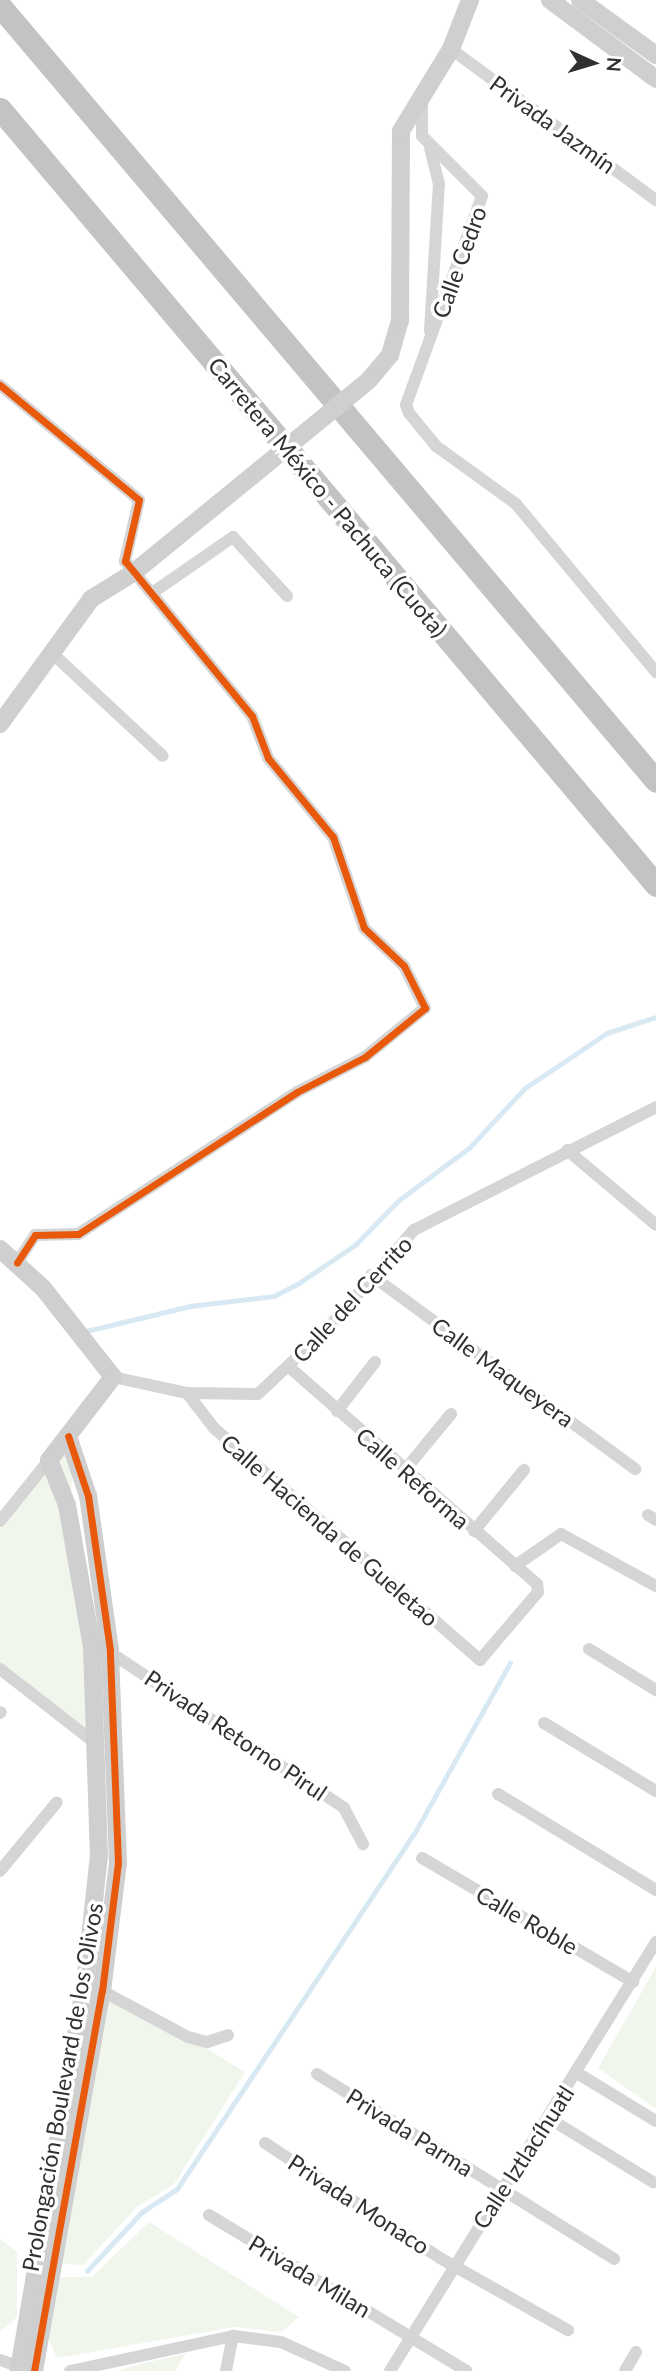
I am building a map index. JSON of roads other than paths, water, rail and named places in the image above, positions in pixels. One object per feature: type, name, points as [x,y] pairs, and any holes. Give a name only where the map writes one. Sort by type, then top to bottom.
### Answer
[{"type":"highway","points":[[0,6],[656,781]]},
{"type":"highway","name":"Carretera México - Pachuca (Cuota)","points":[[0,109],[656,886]]},
{"type":"street","points":[[0,724],[91,599],[133,573],[258,471],[369,380],[390,355],[400,321],[397,146],[451,49],[470,0]]},
{"type":"street","points":[[550,0],[656,79]]},
{"type":"street","points":[[580,0],[656,55]]},
{"type":"street","name":"Privada Jazmín","points":[[451,49],[656,200]]},
{"type":"street","name":"Calle Cedro","points":[[423,100],[417,127],[430,147],[482,196],[406,405],[436,446],[516,504],[656,672]]},
{"type":"street","points":[[429,344],[439,183],[430,147]]},
{"type":"street","points":[[0,385],[139,500],[142,509],[125,545],[133,573],[155,591],[252,716],[268,758],[333,837],[364,928],[404,966],[425,1008],[365,1057],[297,1093],[78,1234],[35,1235],[17,1263]]},
{"type":"street","points":[[155,591],[233,537],[287,596]]},
{"type":"street","points":[[52,653],[163,756]]},
{"type":"street","name":"Calle del Cerrito","points":[[113,1377],[187,1393],[258,1394],[289,1367],[414,1230],[446,1209],[656,1107]]},
{"type":"street","points":[[567,1150],[656,1225]]},
{"type":"street","points":[[0,1249],[17,1263],[113,1377],[0,1521]]},
{"type":"street","name":"Calle Maqueyera","points":[[372,1275],[635,1469]]},
{"type":"street","points":[[337,1411],[375,1362]]},
{"type":"street","name":"Calle Reforma","points":[[289,1367],[539,1588]]},
{"type":"street","name":"Calle Hacienda de Gueletao","points":[[187,1393],[214,1428],[480,1660],[539,1588]]},
{"type":"street","points":[[404,1471],[451,1413]]},
{"type":"street","name":"Prolongación Boulevard de los Olivos","points":[[30,2370],[85,1983],[99,1855],[101,1649],[88,1496],[68,1436]]},
{"type":"street","name":"Prolongación Boulevard de los Olivos","points":[[30,2370],[102,1990],[118,1863],[117,1746],[101,1649],[67,1505],[49,1460]]},
{"type":"street","points":[[474,1531],[524,1470]]},
{"type":"street","points":[[515,1566],[561,1534],[656,1586]]},
{"type":"street","name":"Privada Retorno Pirul","points":[[101,1649],[345,1808],[363,1844]]},
{"type":"street","points":[[589,1649],[656,1690]]},
{"type":"street","points":[[0,1669],[99,1746],[117,1746]]},
{"type":"street","points":[[544,1723],[656,1791]]},
{"type":"street","points":[[498,1794],[656,1890]]},
{"type":"street","points":[[0,1871],[57,1802]]},
{"type":"street","name":"Calle Roble","points":[[422,1858],[633,1982]]},
{"type":"street","name":"Calle Iztlacíhuatl","points":[[390,2371],[453,2265],[550,2119],[656,1942]]},
{"type":"street","points":[[85,1983],[188,2037],[207,2042],[228,2035]]},
{"type":"street","points":[[577,2073],[656,2121]]},
{"type":"street","name":"Privada Parma","points":[[317,2074],[614,2259]]},
{"type":"street","points":[[550,2119],[653,2182]]},
{"type":"street","name":"Privada Monaco","points":[[265,2143],[453,2265],[568,2329]]},
{"type":"street","name":"Privada Milan","points":[[209,2216],[467,2371]]},
{"type":"street","points":[[226,2371],[233,2336]]},
{"type":"street","points":[[70,2371],[233,2336],[281,2342],[327,2367],[345,2371]]},
{"type":"street","points":[[625,2371],[636,2352]]},
{"type":"street","points":[[0,2360],[30,2370]]},
{"type":"waterway","points":[[82,1332],[190,1306],[274,1296],[299,1283],[355,1245],[399,1200],[469,1148],[525,1088],[607,1033],[656,1017]]},
{"type":"waterway","points":[[87,2271],[142,2212],[177,2189],[414,1834],[510,1663]]}]
